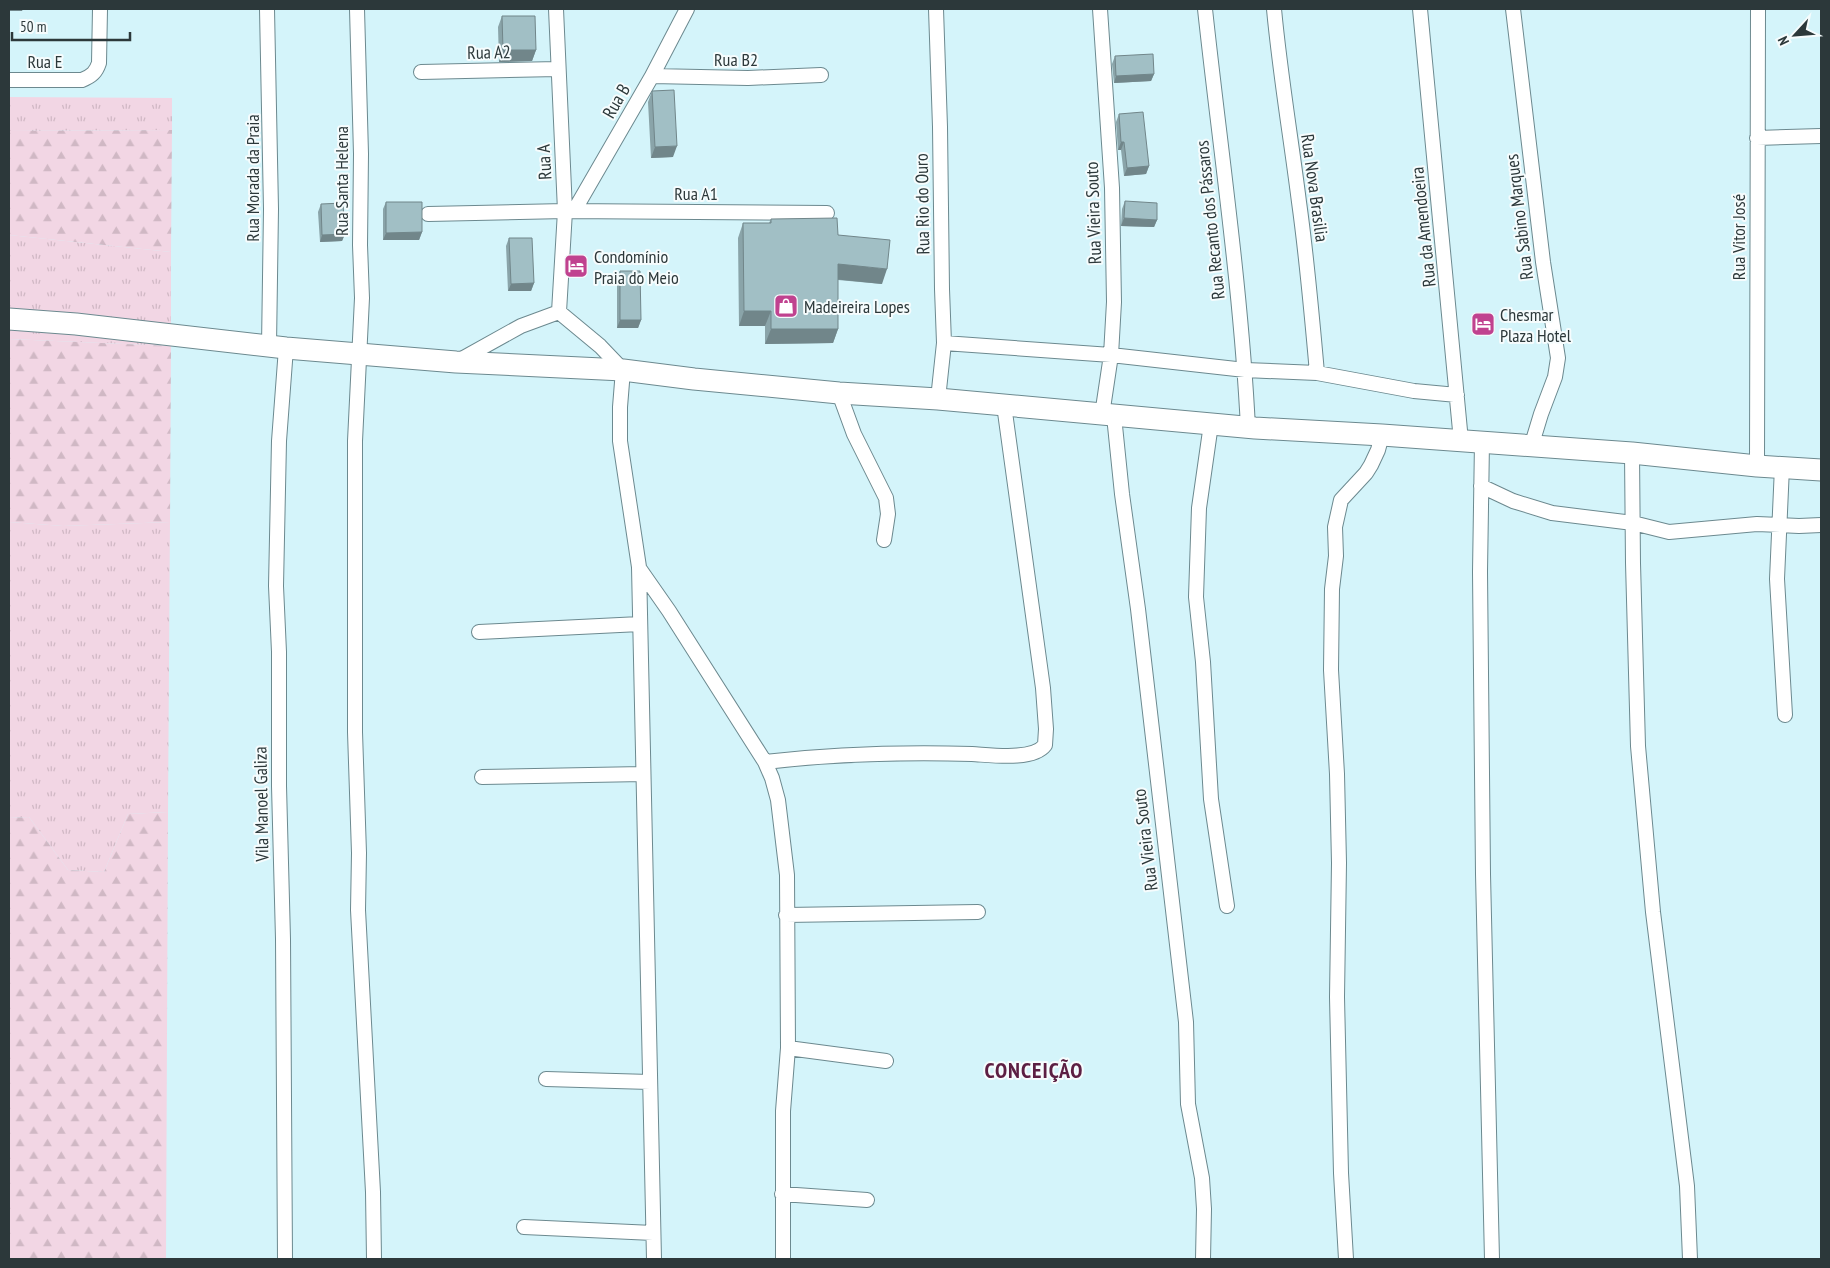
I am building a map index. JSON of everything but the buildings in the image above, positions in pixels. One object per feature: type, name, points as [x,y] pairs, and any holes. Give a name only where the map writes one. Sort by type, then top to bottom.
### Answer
[{"type":"main road","points":[[9,319],[76,324],[277,347],[360,354],[456,362],[623,370],[839,393],[938,399],[1248,428],[1382,435],[1821,470]]},
{"type":"street","name":"Rua E","points":[[9,80],[82,80],[93,75],[99,63],[100,9]]},
{"type":"street","name":"Rua Morada da Praia","points":[[267,9],[271,209],[277,347]]},
{"type":"street","name":"Rua Santa Helena","points":[[358,9],[362,298],[355,441],[355,732],[359,853],[358,910],[373,1192],[374,1259]]},
{"type":"street","name":"Rua A","points":[[556,9],[558,69],[570,211],[559,312]]},
{"type":"street","name":"Rua B","points":[[570,211],[652,76],[687,9]]},
{"type":"street","name":"Rua Rio do Ouro","points":[[936,9],[944,343],[938,399]]},
{"type":"street","name":"Rua Vieira Souto","points":[[1100,9],[1112,188],[1114,302],[1108,416],[1122,494],[1138,609],[1186,1022],[1188,1104],[1202,1178],[1204,1209],[1203,1259]]},
{"type":"street","name":"Rua Recanto dos Pássaros","points":[[1205,9],[1231,228],[1245,370],[1248,428]]},
{"type":"street","name":"Rua Nova Brasilia","points":[[1274,9],[1286,120],[1307,267],[1317,373]]},
{"type":"street","name":"Rua da Amendoeira","points":[[1420,9],[1457,394],[1481,486],[1480,572],[1484,874],[1492,1259]]},
{"type":"street","name":"Rua Sabino Marques","points":[[1513,9],[1543,262],[1558,358],[1555,377],[1531,446]]},
{"type":"street","name":"Rua Vitor José","points":[[1757,466],[1758,9]]},
{"type":"street","name":"Rua A2","points":[[421,72],[558,69]]},
{"type":"street","name":"Rua B2","points":[[652,76],[748,78],[821,75]]},
{"type":"street","points":[[1757,138],[1821,136]]},
{"type":"street","name":"Rua A1","points":[[428,214],[570,211],[827,213]]},
{"type":"street","points":[[456,362],[521,326],[559,312],[600,346],[623,370],[620,441],[639,567],[654,1259]]},
{"type":"street","points":[[944,343],[1111,355],[1245,370],[1317,373],[1414,390],[1457,394]]},
{"type":"street","name":"Vila Manoel Galiza","points":[[277,347],[279,441],[276,576],[284,978],[285,1259]]},
{"type":"street","points":[[839,393],[854,434],[886,498],[888,514],[884,540]]},
{"type":"street","points":[[765,762],[807,757],[888,753],[1009,756],[1036,753],[1045,745],[1046,729],[1040,660],[1004,405]]},
{"type":"street","points":[[1211,424],[1199,508],[1196,597],[1203,662],[1211,790],[1227,906]]},
{"type":"street","points":[[1346,1259],[1340,1173],[1337,1006],[1339,873],[1337,774],[1331,670],[1332,589],[1336,556],[1335,527],[1341,500],[1366,473],[1378,450],[1382,435]]},
{"type":"street","points":[[1632,454],[1634,642],[1638,746],[1666,1020],[1676,1087],[1687,1186],[1690,1259]]},
{"type":"street","points":[[1782,467],[1777,578],[1785,715]]},
{"type":"street","points":[[1481,486],[1513,501],[1552,513],[1633,523],[1669,532],[1748,524],[1799,526],[1821,524]]},
{"type":"street","points":[[639,567],[765,762],[778,800],[787,875],[788,1048],[783,1110],[783,1259]]},
{"type":"street","points":[[479,632],[640,624]]},
{"type":"street","points":[[482,777],[643,774]]},
{"type":"street","points":[[786,916],[978,912]]},
{"type":"street","points":[[788,1048],[886,1061]]},
{"type":"street","points":[[546,1079],[650,1082]]},
{"type":"street","points":[[782,1194],[867,1200]]},
{"type":"street","points":[[524,1227],[653,1233]]},
{"type":"green space","points":[[9,97],[172,98],[172,130],[9,131]]},
{"type":"green space","points":[[172,130],[171,252],[9,235],[9,131]]},
{"type":"green space","points":[[9,235],[171,252],[171,346],[9,339]]},
{"type":"green space","points":[[9,339],[171,346],[170,522],[63,526],[9,522]]},
{"type":"green space","points":[[9,522],[63,526],[170,522],[168,812],[128,814],[104,872],[68,870],[29,817],[9,818]]},
{"type":"green space","points":[[168,812],[166,1259],[9,1259],[9,818],[29,817],[68,870],[104,872],[128,814]]},
{"type":"place","name":"Condomínio Praia do Meio","points":[[576,266]]},
{"type":"place","name":"Madeireira Lopes","points":[[786,306]]},
{"type":"place","name":"Chesmar Plaza Hotel","points":[[1483,324]]},
{"type":"district","name":"CONCEIÇÃO","points":[[1034,1070]]}]
